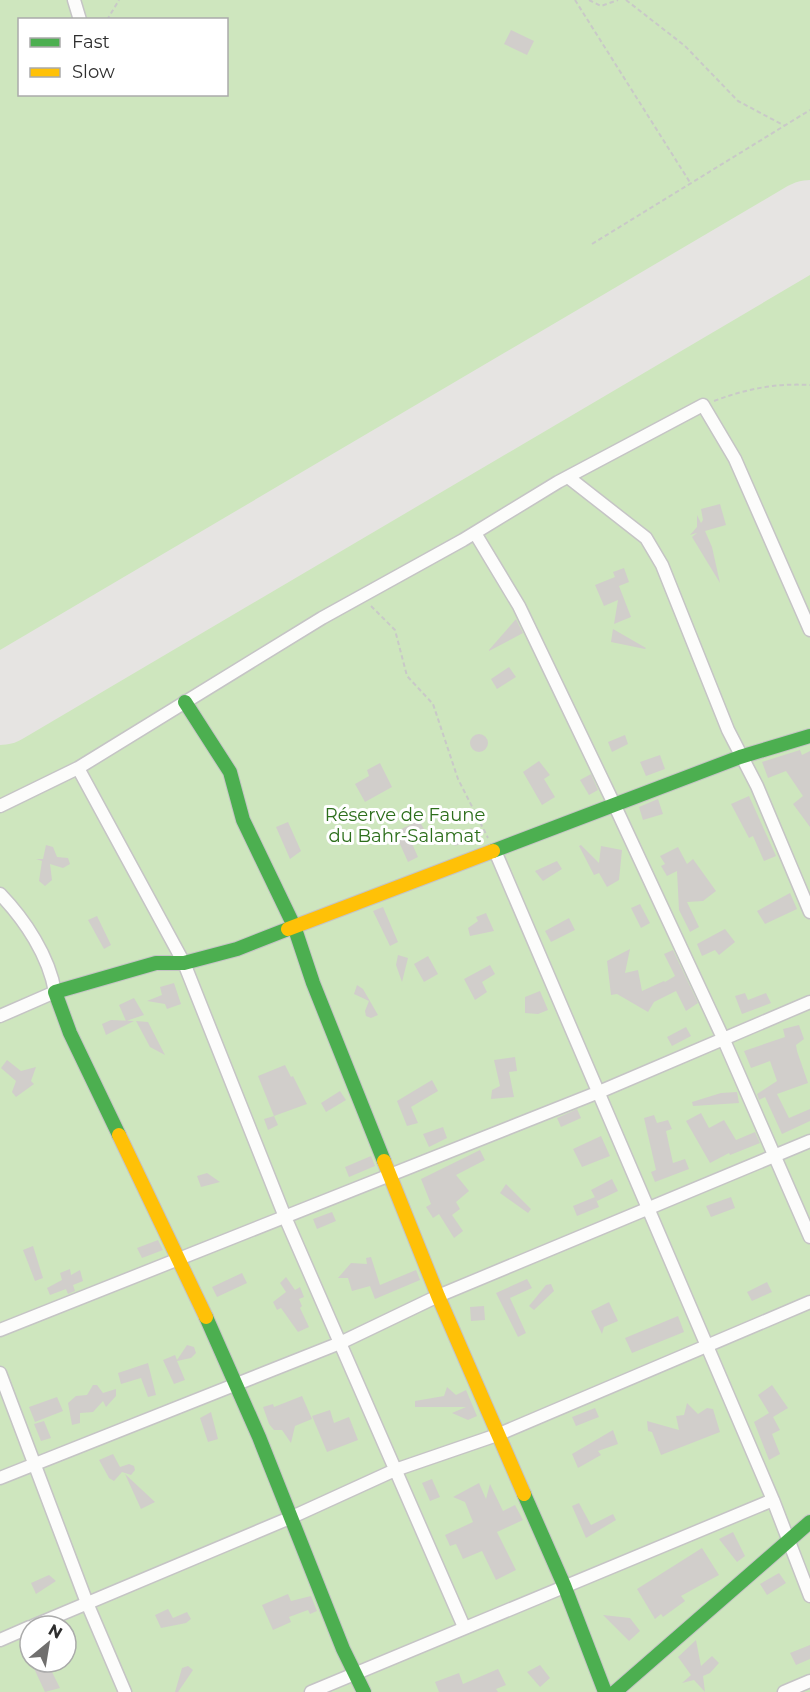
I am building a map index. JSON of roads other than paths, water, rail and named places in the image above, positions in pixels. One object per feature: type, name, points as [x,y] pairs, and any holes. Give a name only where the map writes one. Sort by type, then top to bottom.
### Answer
[{"type":"street","points":[[74,0],[79,18]]},
{"type":"street","points":[[0,806],[78,768],[361,596],[475,533],[568,477],[703,405],[735,459],[810,630]]},
{"type":"street","points":[[568,477],[646,538],[662,565],[740,757],[757,786],[810,912]]},
{"type":"street","points":[[475,533],[519,606],[614,804],[723,1038],[810,1237]]},
{"type":"street","points":[[185,702],[230,772],[243,820],[294,926],[313,983],[438,1296],[564,1585],[605,1692]]},
{"type":"street","points":[[0,1016],[55,992],[156,963],[184,963],[237,949],[740,757],[810,736]]},
{"type":"street","points":[[78,768],[184,963],[285,1216],[464,1627]]},
{"type":"street","points":[[495,851],[650,1209],[705,1345],[773,1500],[810,1596]]},
{"type":"street","points":[[0,894],[48,961],[55,992],[70,1033],[179,1258],[235,1383],[364,1692]]},
{"type":"street","points":[[0,1330],[599,1092],[810,1002]]},
{"type":"street","points":[[0,1478],[35,1467],[235,1383],[340,1342],[438,1296],[810,1141]]},
{"type":"street","points":[[61,1614],[292,1517],[395,1470],[497,1435],[810,1302]]},
{"type":"street","points":[[0,1373],[87,1603],[125,1692]]},
{"type":"street","points":[[311,1692],[773,1500]]},
{"type":"street","points":[[615,1692],[810,1522]]},
{"type":"street","points":[[0,1640],[18,1632]]},
{"type":"street","points":[[784,1692],[810,1681]]},
{"type":"park label","name":"Réserve de Faune du Bahr-Salamat","points":[[405,825]]}]
